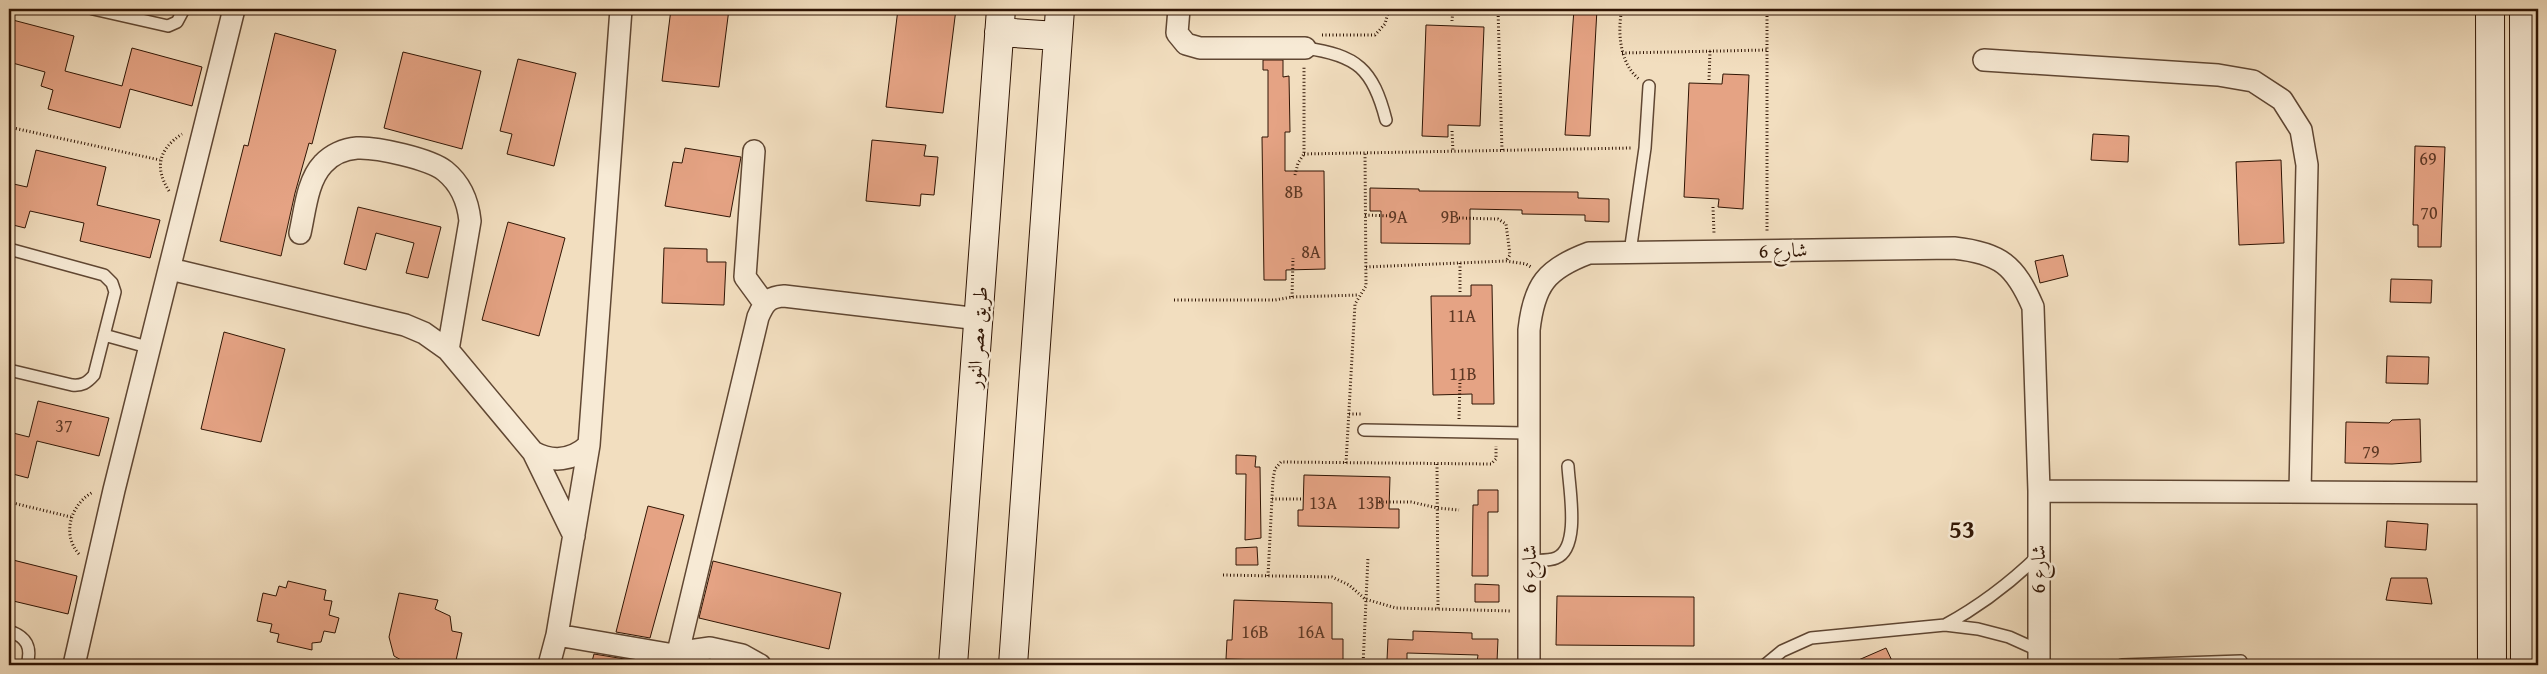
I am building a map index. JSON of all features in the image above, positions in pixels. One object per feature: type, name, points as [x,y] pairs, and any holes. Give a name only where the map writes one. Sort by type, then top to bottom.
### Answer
[{"type":"street","points":[[74,665],[114,490],[151,348],[234,9]]},
{"type":"street","points":[[549,665],[557,635],[589,445],[621,9]]},
{"type":"street","points":[[1013,665],[1060,9]]},
{"type":"street","points":[[1179,9],[1177,33],[1186,44],[1200,48],[1304,48]]},
{"type":"street","points":[[2490,9],[2492,665]]},
{"type":"street","points":[[2524,9],[2525,665]]},
{"type":"street","points":[[1000,20],[1058,36]]},
{"type":"street","name":"طريق مصر النور","points":[[953,665],[1000,20]]},
{"type":"street","points":[[1984,60],[2218,75],[2253,81],[2282,100],[2301,130],[2306,165],[2300,492]]},
{"type":"street","points":[[300,233],[313,179],[324,163],[340,152],[366,148],[425,160],[446,171],[462,190],[470,221],[448,350]]},
{"type":"street","points":[[754,151],[745,276],[764,303]]},
{"type":"street","name":"شارع 6","points":[[1529,665],[1529,330],[1532,303],[1544,280],[1564,262],[1589,253],[1767,250],[1954,248],[1981,251],[2005,263],[2023,283],[2033,308],[2039,491],[2038,658]]},
{"type":"street","points":[[170,269],[405,325],[424,333],[448,350],[533,452],[574,536]]},
{"type":"street","points":[[677,659],[758,317],[764,303],[772,297],[784,296],[979,319]]},
{"type":"street","points":[[533,452],[553,459],[564,459],[574,456],[589,445]]},
{"type":"street","points":[[2039,491],[2492,493]]},
{"type":"street","points":[[2492,553],[2525,552]]},
{"type":"street","points":[[557,635],[668,654],[677,659],[710,648],[742,655],[760,665]]},
{"type":"lane","points":[[93,9],[168,26],[177,22],[184,9]]},
{"type":"lane","points":[[1304,48],[1334,52],[1360,67],[1379,91],[1386,120]]},
{"type":"lane","points":[[1630,252],[1645,148],[1648,86]]},
{"type":"lane","points":[[9,250],[104,275],[112,283],[116,292],[94,375],[88,382],[80,386],[9,370]]},
{"type":"lane","points":[[104,335],[151,348]]},
{"type":"lane","points":[[1364,430],[1530,433]]},
{"type":"lane","points":[[1529,561],[1557,558],[1567,548],[1572,536],[1568,466]]},
{"type":"lane","points":[[1945,626],[1979,607],[2010,583],[2038,556]]},
{"type":"lane","points":[[1765,665],[1782,651],[1812,638],[1945,626],[1978,629],[2009,637],[2038,658]]},
{"type":"lane","points":[[9,631],[19,634],[27,642],[30,652],[27,665]]},
{"type":"lane","points":[[2122,665],[2241,661]]},
{"type":"path","points":[[1452,21],[1453,9]]},
{"type":"path","points":[[1498,9],[1502,151]]},
{"type":"path","points":[[1622,9],[1622,53],[1630,72],[1648,86]]},
{"type":"path","points":[[1766,9],[1767,250]]},
{"type":"path","points":[[1295,175],[1298,163],[1304,154],[1304,48]]},
{"type":"path","points":[[1622,53],[1767,50]]},
{"type":"path","points":[[1709,80],[1710,51]]},
{"type":"path","points":[[9,127],[160,160]]},
{"type":"path","points":[[1452,131],[1453,152]]},
{"type":"path","points":[[186,206],[173,198],[161,179],[160,160],[168,143],[186,132],[204,134]]},
{"type":"path","points":[[1304,154],[1645,148]]},
{"type":"path","points":[[1346,463],[1355,304],[1366,286],[1366,153]]},
{"type":"path","points":[[1713,207],[1714,251]]},
{"type":"path","points":[[1366,215],[1392,216]]},
{"type":"path","points":[[1459,218],[1498,219],[1506,224],[1510,255],[1506,261]]},
{"type":"path","points":[[1292,297],[1293,258]]},
{"type":"path","points":[[1366,268],[1506,261],[1526,264],[1544,280]]},
{"type":"path","points":[[1460,263],[1460,292]]},
{"type":"path","points":[[1174,300],[1275,300],[1292,297],[1360,295]]},
{"type":"path","points":[[1459,419],[1460,380]]},
{"type":"path","points":[[1268,576],[1275,469],[1281,462],[1491,464],[1496,459],[1496,433]]},
{"type":"path","points":[[1437,464],[1438,609]]},
{"type":"path","points":[[95,571],[75,548],[70,533],[71,517],[85,496],[96,490],[114,490]]},
{"type":"path","points":[[1272,499],[1302,499]]},
{"type":"path","points":[[9,502],[71,517]]},
{"type":"path","points":[[1379,502],[1411,502],[1459,510]]},
{"type":"path","points":[[1363,665],[1368,557]]},
{"type":"path","points":[[1223,576],[1332,577],[1349,585],[1365,599],[1396,608],[1529,612]]},
{"type":"building","points":[[671,9],[729,9],[719,87],[662,81]]},
{"type":"building","points":[[898,9],[956,9],[943,113],[886,107]]},
{"type":"building","points":[[1574,9],[1597,9],[1590,136],[1565,135]]},
{"type":"building","points":[[9,19],[74,36],[65,71],[122,86],[132,48],[202,67],[192,106],[130,89],[120,128],[48,109],[53,90],[41,86],[45,72],[9,62]]},
{"type":"building","points":[[1426,25],[1484,27],[1480,126],[1448,125],[1448,137],[1422,136]]},
{"type":"building","points":[[275,33],[336,50],[312,144],[309,143],[295,193],[281,256],[220,241],[244,145],[248,146]]},
{"type":"building","points":[[403,52],[481,71],[462,149],[384,128]]},
{"type":"building","points":[[518,59],[576,73],[554,166],[507,154],[512,134],[500,131]]},
{"type":"building","points":[[1263,60],[1283,60],[1283,77],[1289,76],[1290,132],[1285,132],[1285,171],[1324,171],[1325,269],[1286,270],[1286,280],[1264,280],[1262,137],[1268,137],[1268,70],[1263,70]]},
{"type":"building","points":[[1723,74],[1749,75],[1743,209],[1718,207],[1719,199],[1684,197],[1689,83],[1722,84]]},
{"type":"building","points":[[2093,134],[2129,136],[2128,162],[2091,160]]},
{"type":"building","points":[[872,140],[926,145],[924,156],[938,157],[934,195],[921,194],[920,206],[866,201]]},
{"type":"building","points":[[2415,146],[2445,147],[2441,247],[2418,247],[2418,225],[2413,225]]},
{"type":"building","points":[[685,148],[741,157],[730,217],[665,206],[673,162],[682,163]]},
{"type":"building","points":[[36,150],[106,167],[97,205],[160,220],[150,258],[80,241],[84,223],[30,211],[25,228],[9,224],[9,183],[27,187]]},
{"type":"building","points":[[2281,160],[2284,243],[2239,245],[2236,162]]},
{"type":"building","points":[[1370,188],[1419,189],[1419,191],[1578,192],[1578,198],[1609,199],[1609,222],[1585,221],[1585,215],[1522,214],[1522,210],[1470,209],[1470,244],[1381,243],[1381,211],[1370,211]]},
{"type":"building","points":[[358,207],[441,227],[428,278],[406,273],[414,243],[376,233],[366,270],[344,264]]},
{"type":"building","points":[[508,222],[565,238],[539,336],[482,320]]},
{"type":"building","points":[[664,248],[707,249],[707,262],[726,262],[724,305],[662,303]]},
{"type":"building","points":[[2063,255],[2068,276],[2040,283],[2035,261]]},
{"type":"building","points":[[2391,279],[2432,280],[2431,303],[2390,302]]},
{"type":"building","points":[[1471,285],[1492,285],[1494,404],[1472,404],[1472,394],[1433,395],[1431,296],[1471,296]]},
{"type":"building","points":[[224,332],[285,349],[261,442],[201,429]]},
{"type":"building","points":[[2387,356],[2429,357],[2428,384],[2386,383]]},
{"type":"building","points":[[38,401],[109,418],[99,456],[37,441],[28,478],[9,473],[9,432],[29,437]]},
{"type":"building","points":[[2420,419],[2421,462],[2392,464],[2345,463],[2346,422],[2389,423],[2392,420]]},
{"type":"building","points":[[1236,455],[1256,456],[1255,467],[1260,467],[1261,538],[1245,540],[1246,474],[1236,474]]},
{"type":"building","points":[[1304,475],[1390,477],[1389,509],[1399,509],[1399,528],[1298,526],[1298,510],[1303,510]]},
{"type":"building","points":[[1478,490],[1498,490],[1498,512],[1488,512],[1488,576],[1472,576],[1473,505],[1478,505]]},
{"type":"building","points":[[648,506],[684,515],[650,638],[616,632]]},
{"type":"building","points":[[2387,521],[2428,524],[2426,550],[2385,547]]},
{"type":"building","points":[[1257,547],[1258,565],[1236,565],[1236,548]]},
{"type":"building","points":[[9,559],[77,576],[68,614],[9,600]]},
{"type":"building","points":[[713,561],[841,593],[829,649],[699,618]]},
{"type":"building","points":[[2391,578],[2427,578],[2432,604],[2386,600]]},
{"type":"building","points":[[288,581],[326,590],[324,600],[332,601],[329,615],[339,618],[335,633],[324,631],[321,642],[312,643],[312,650],[277,642],[279,634],[270,632],[272,624],[257,621],[263,593],[276,596],[279,586],[286,588]]},
{"type":"building","points":[[1475,584],[1499,585],[1499,602],[1475,602]]},
{"type":"building","points":[[399,593],[438,600],[435,609],[450,616],[452,631],[462,633],[455,665],[410,665],[394,656],[389,637]]},
{"type":"building","points":[[1557,596],[1694,597],[1694,646],[1556,645]]},
{"type":"building","points":[[1234,600],[1332,603],[1332,639],[1343,639],[1343,662],[1226,659],[1227,640],[1232,640]]},
{"type":"building","points":[[1413,631],[1472,633],[1472,639],[1498,639],[1497,662],[1477,662],[1478,655],[1407,653],[1407,660],[1387,660],[1388,639],[1413,640]]},
{"type":"building","points":[[1886,648],[1894,665],[1847,665]]},
{"type":"building","points":[[594,654],[643,662],[643,665],[591,665]]},
{"type":"district","name":"53","points":[[1962,529]]}]
